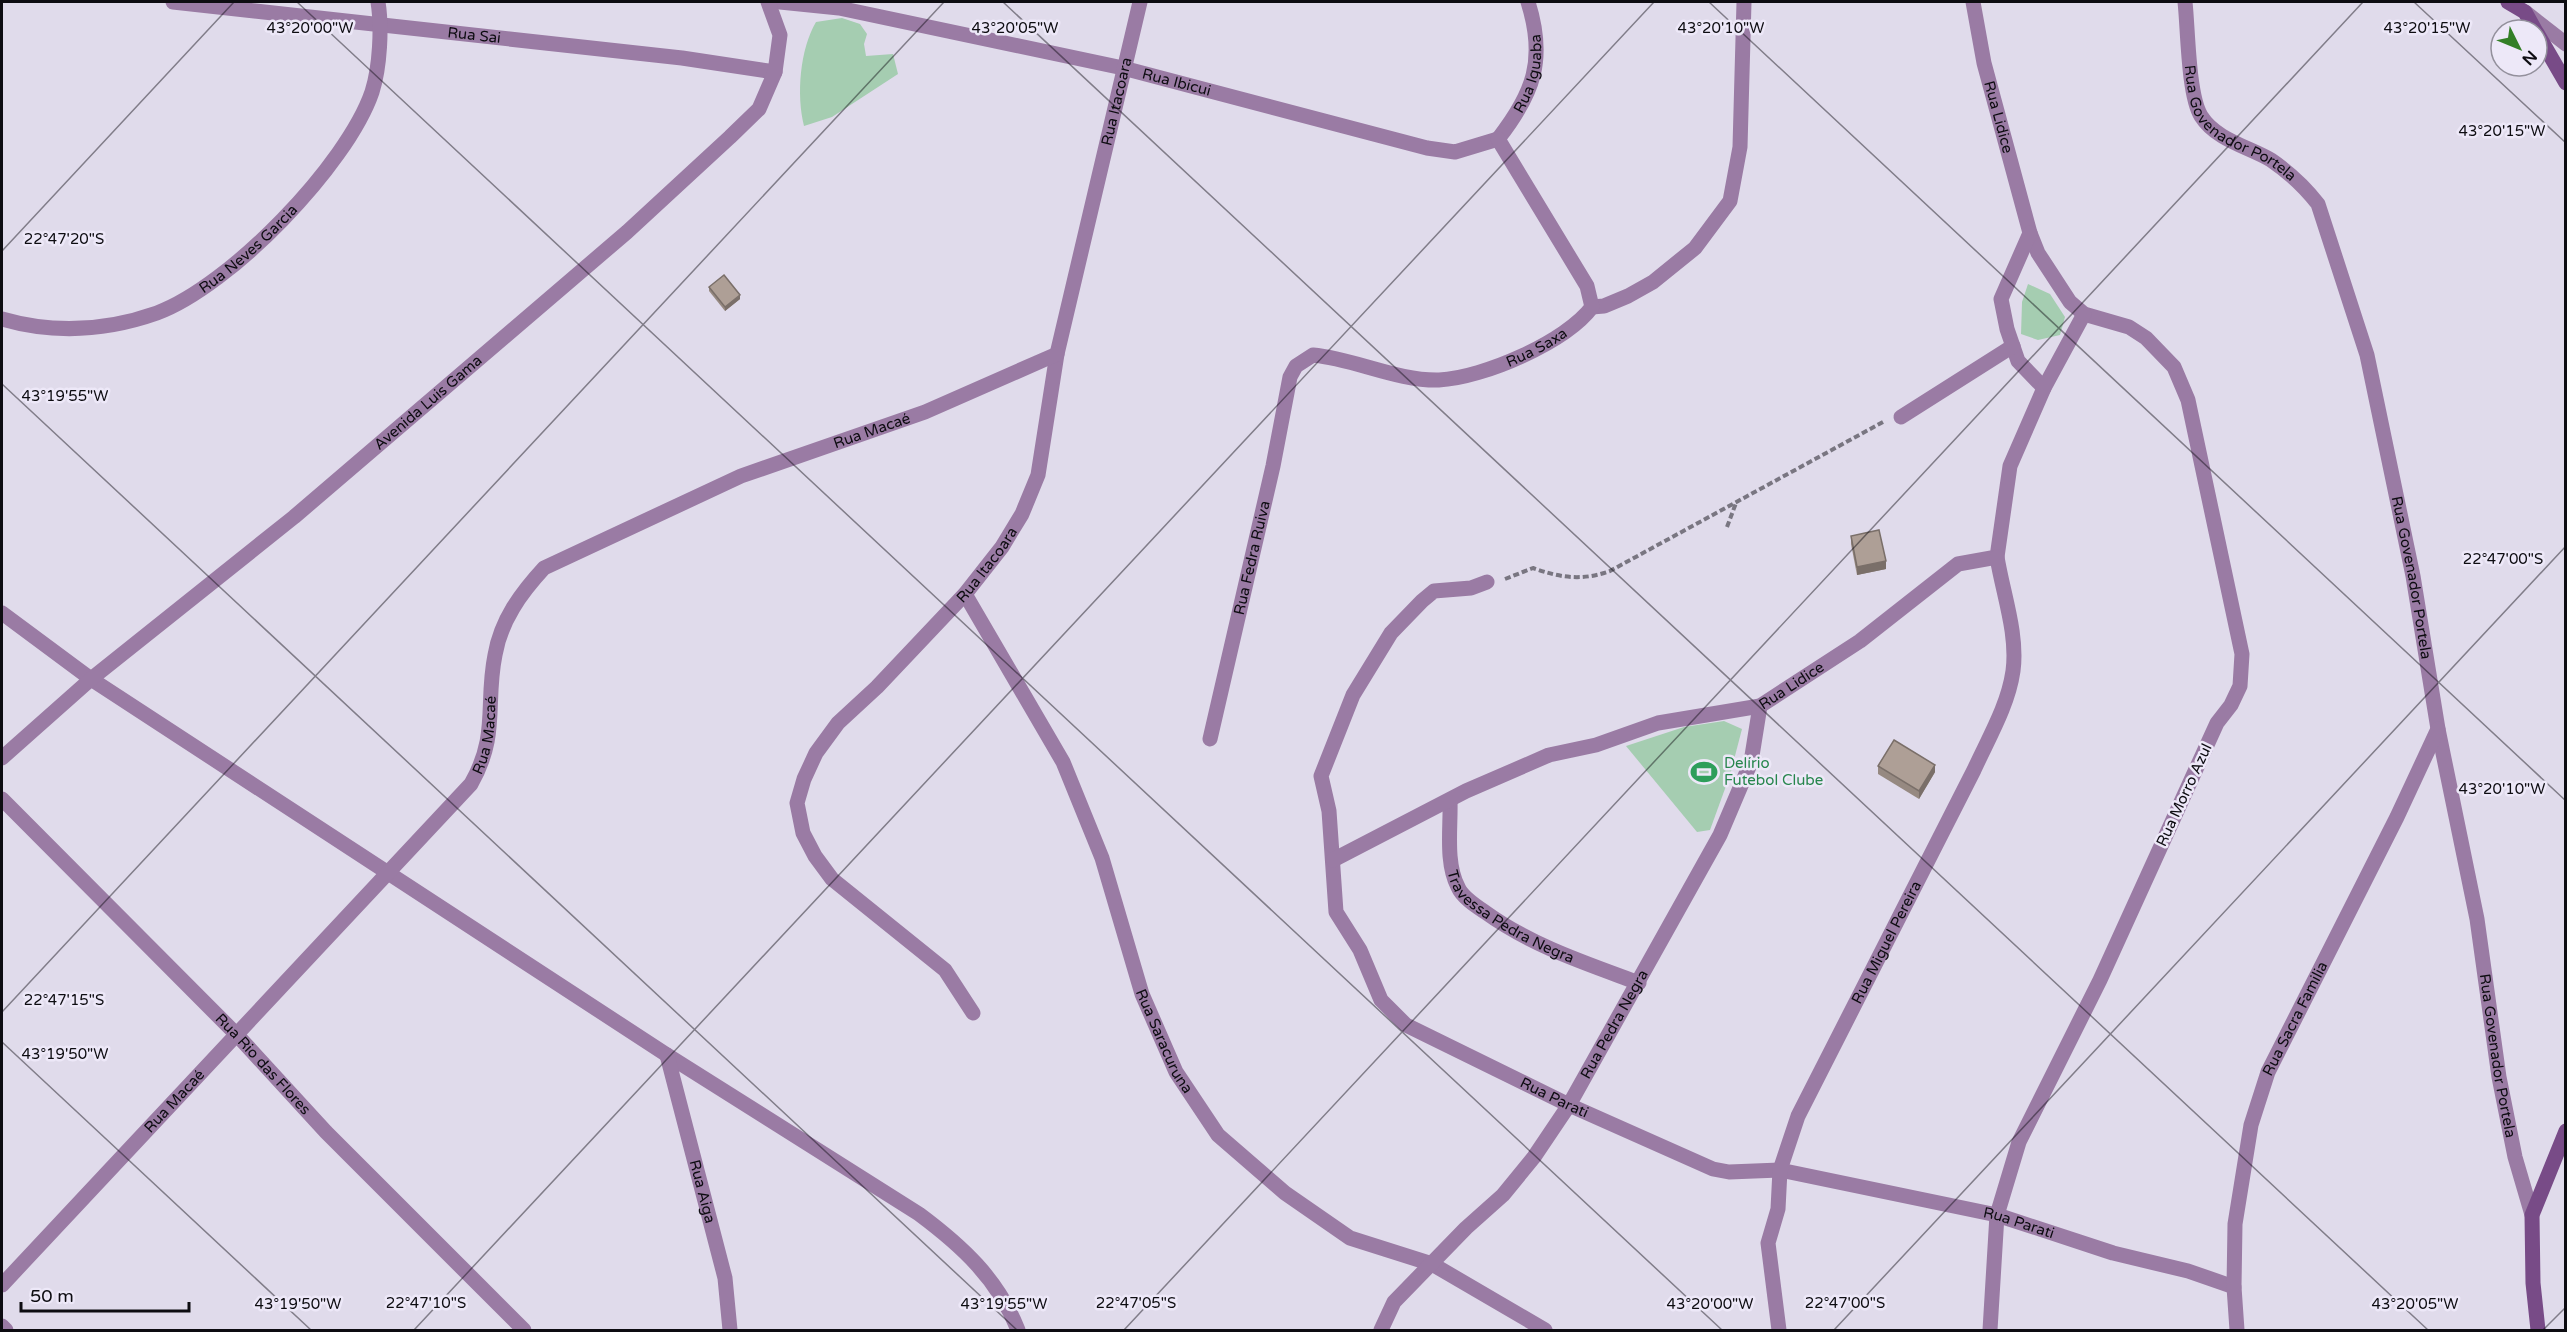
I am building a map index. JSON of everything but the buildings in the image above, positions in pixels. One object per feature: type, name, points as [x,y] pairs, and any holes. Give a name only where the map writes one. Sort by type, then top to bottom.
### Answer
[{"type":"main road","points":[[2508,2],[2525,12],[2528,18]]},
{"type":"main road","points":[[2549,55],[2565,83]]},
{"type":"main road","points":[[2538,1330],[2533,1283],[2532,1215],[2565,1131]]},
{"type":"street","name":"Rua Sai","points":[[173,2],[381,24],[474,37],[681,58],[775,72]]},
{"type":"street","name":"Rua Neves Garcia","points":[[2,319],[34,328],[104,328],[157,313],[181,303],[219,279],[280,221],[338,153],[372,91],[381,24],[378,2]]},
{"type":"street","name":"Avenida Luis Gama","points":[[2,758],[91,679],[294,517],[627,232],[759,109],[775,72],[780,35],[768,2]]},
{"type":"street","name":"Rua Ibicui","points":[[780,2],[839,8],[1123,68],[1427,148],[1455,152],[1498,139]]},
{"type":"street","name":"Rua Itacoara","points":[[973,1013],[945,970],[832,879],[814,856],[803,833],[797,803],[804,779],[816,753],[838,723],[877,687],[965,594],[1023,514],[1038,475],[1057,354],[1140,2]]},
{"type":"street","name":"Rua Iguaba","points":[[1498,139],[1529,94],[1536,63],[1537,30],[1528,2]]},
{"type":"street","points":[[1498,139],[1587,286],[1592,307],[1628,296],[1653,282],[1695,248],[1730,201],[1740,147],[1744,2]]},
{"type":"street","name":"Rua Lidice","points":[[1973,2],[1984,63],[2030,233],[2038,253],[2070,302]]},
{"type":"street","name":"Rua Govenador Portela","points":[[2185,2],[2195,98],[2201,115],[2222,135],[2289,172],[2318,204],[2367,356],[2413,576],[2438,729],[2477,919],[2499,1077],[2515,1157],[2532,1215]]},
{"type":"street","points":[[2525,12],[2565,44]]},
{"type":"street","points":[[2030,233],[2001,298],[2018,361],[2044,388]]},
{"type":"street","name":"Rua Morro Azul","points":[[1990,1330],[1997,1215],[2019,1142],[2100,980],[2217,723],[2236,696],[2243,670],[2232,602],[2188,400],[2174,367],[2146,338],[2128,327],[2084,314],[2070,302]]},
{"type":"street","name":"Rua Saxa","points":[[1290,377],[1296,366],[1313,355],[1438,380],[1459,376],[1513,359],[1549,343],[1582,321],[1592,307]]},
{"type":"street","points":[[1997,557],[2001,510],[2010,466],[2044,388],[2084,314]]},
{"type":"street","points":[[1902,417],[2013,346]]},
{"type":"street","name":"Rua Macaé","points":[[2,1285],[471,784],[482,766],[492,718],[495,655],[506,617],[524,589],[544,568],[741,476],[925,412],[1057,354]]},
{"type":"street","name":"Rua Fedra Ruiva","points":[[1210,739],[1273,466],[1290,377]]},
{"type":"street","name":"Rua Lidice","points":[[1333,860],[1402,822],[1549,755],[1596,745],[1658,723],[1760,706],[1860,641],[1958,564],[1997,557]]},
{"type":"street","name":"Rua Miguel Pereira","points":[[1779,1330],[1768,1243],[1778,1209],[1780,1170],[1798,1116],[1974,770],[2000,715],[2013,671],[2012,630],[1997,557]]},
{"type":"street","name":"Rua Parati","points":[[1487,582],[1471,588],[1434,591],[1391,633],[1353,695],[1321,776],[1329,811],[1336,912],[1360,950],[1381,1000],[1406,1025],[1569,1105],[1713,1169],[1729,1172],[1780,1170],[1997,1215],[2113,1253],[2188,1272],[2234,1287]]},
{"type":"street","name":"Rua Saracuruna","points":[[965,594],[1063,762],[1102,858],[1142,994],[1176,1072],[1218,1135],[1285,1193],[1350,1238],[1432,1264],[1545,1330]]},
{"type":"street","points":[[2,613],[91,679],[667,1054],[919,1214],[958,1243],[987,1274],[1010,1311],[1018,1330]]},
{"type":"street","name":"Rua Pedra Negra","points":[[1381,1330],[1394,1302],[1503,1195],[1534,1157],[1569,1105],[1720,835],[1751,762],[1760,706]]},
{"type":"street","name":"Rua Sacra Familia","points":[[2237,1330],[2234,1287],[2235,1224],[2251,1125],[2268,1072],[2397,817],[2438,729]]},
{"type":"street","name":"Rua Rio das Flores","points":[[2,799],[237,1035],[326,1132],[524,1330]]},
{"type":"street","name":"Travessa Pedra Negra","points":[[1450,800],[1450,854],[1458,888],[1474,904],[1530,941],[1639,982]]},
{"type":"street","name":"Rua Aiga","points":[[667,1054],[725,1278],[730,1330]]},
{"type":"street","points":[[2,1326],[6,1330]]},
{"type":"path","points":[[1487,582],[1500,580],[1533,568],[1562,578],[1591,578],[1686,531],[1878,423],[1902,417]]},
{"type":"path","points":[[1727,527],[1736,502]]},
{"type":"green space","points":[[842,18],[860,24],[867,34],[864,44],[866,56],[893,54],[898,74],[832,117],[804,126],[800,87],[806,45],[816,22]]},
{"type":"green space","points":[[2028,284],[2050,294],[2065,317],[2060,335],[2038,340],[2021,334],[2022,302]]},
{"type":"green space","points":[[1724,721],[1742,729],[1730,775],[1710,830],[1697,832],[1626,746],[1684,727]]},
{"type":"place","name":"Delírio Futebol Clube","points":[[1704,772]]}]
